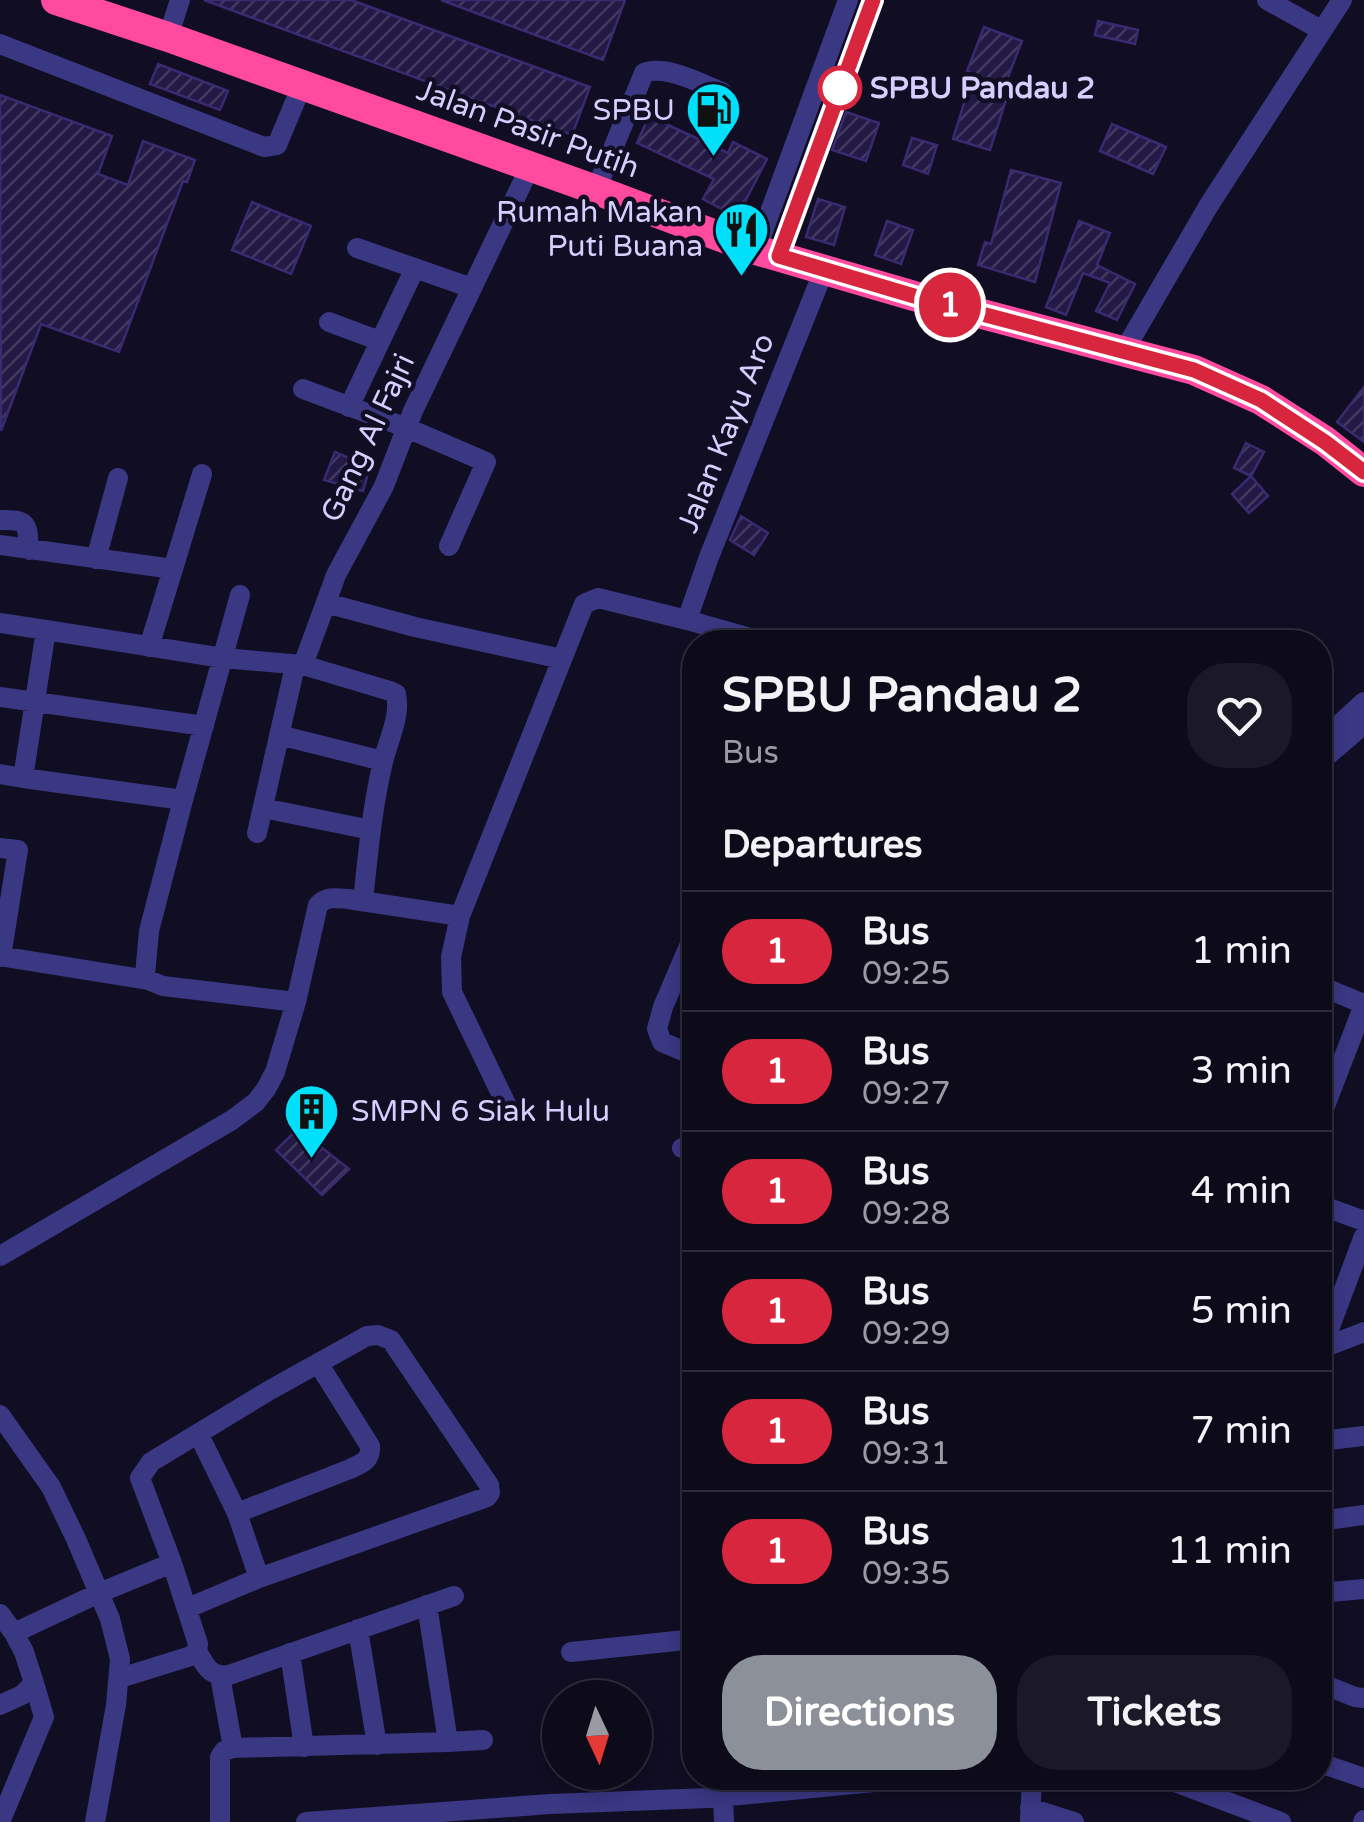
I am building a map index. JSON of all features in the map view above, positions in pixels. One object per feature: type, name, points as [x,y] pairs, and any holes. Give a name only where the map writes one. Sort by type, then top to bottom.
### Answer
[{"type":"highway","name":"Jalan Pasir Putih","points":[[56,0],[767,253],[1194,370],[1261,400],[1364,472]]},
{"type":"street","points":[[168,37],[180,0]]},
{"type":"street","points":[[767,253],[848,0]]},
{"type":"street","points":[[767,253],[872,0]]},
{"type":"street","points":[[1267,0],[1321,30]]},
{"type":"street","points":[[1124,351],[1208,204],[1342,0]]},
{"type":"street","points":[[0,44],[264,147],[276,145],[302,85]]},
{"type":"street","points":[[596,190],[644,73],[664,70],[722,92]]},
{"type":"street","name":"Gang Al Fajri","points":[[257,834],[299,665],[336,575],[384,486],[407,428],[530,166]]},
{"type":"street","points":[[357,248],[472,288]]},
{"type":"street","points":[[349,406],[415,268]]},
{"type":"street","name":"Jalan Kayu Aro","points":[[688,620],[709,557],[824,270]]},
{"type":"street","points":[[330,322],[380,341]]},
{"type":"street","points":[[303,389],[486,462],[449,546]]},
{"type":"street","points":[[149,647],[202,474]]},
{"type":"street","points":[[96,559],[118,478]]},
{"type":"street","points":[[0,520],[25,523],[29,550]]},
{"type":"street","points":[[0,545],[172,569]]},
{"type":"street","points":[[148,980],[144,967],[149,931],[240,594]]},
{"type":"street","points":[[508,1108],[452,992],[451,957],[460,916],[578,615],[584,604],[598,598],[723,630]]},
{"type":"street","points":[[326,603],[562,659]]},
{"type":"street","points":[[0,623],[223,658],[299,665],[396,694],[398,712],[383,760],[370,830],[364,901]]},
{"type":"street","points":[[24,778],[46,630]]},
{"type":"street","points":[[0,697],[204,726]]},
{"type":"street","points":[[1332,731],[1364,702]]},
{"type":"street","points":[[1332,752],[1364,724]]},
{"type":"street","points":[[279,735],[383,760]]},
{"type":"street","points":[[0,774],[184,800]]},
{"type":"street","points":[[262,808],[370,830]]},
{"type":"street","points":[[0,848],[18,850],[4,915],[0,957],[148,980],[163,986],[296,1002]]},
{"type":"street","points":[[0,1256],[256,1102],[275,1072],[318,905],[326,898],[460,916]]},
{"type":"street","points":[[682,963],[657,1029],[662,1042],[682,1050]]},
{"type":"street","points":[[1332,991],[1364,1005],[1332,1088]]},
{"type":"street","points":[[1332,1209],[1364,1221]]},
{"type":"street","points":[[1332,1319],[1364,1236]]},
{"type":"street","points":[[1332,1344],[1364,1332]]},
{"type":"street","points":[[188,1608],[259,1578],[486,1498],[490,1493],[489,1485],[391,1340],[378,1335],[367,1336],[318,1363],[151,1462],[140,1478],[188,1608],[197,1652],[214,1676],[454,1596]]},
{"type":"street","points":[[237,1513],[367,1460],[370,1446],[318,1363]]},
{"type":"street","points":[[0,1415],[51,1487],[110,1619],[120,1659],[95,1822]]},
{"type":"street","points":[[199,1435],[237,1513],[259,1578]]},
{"type":"street","points":[[1332,1440],[1364,1436]]},
{"type":"street","points":[[1332,1518],[1364,1514]]},
{"type":"street","points":[[14,1633],[172,1562]]},
{"type":"street","points":[[1332,1593],[1364,1589]]},
{"type":"street","points":[[428,1605],[448,1742]]},
{"type":"street","points":[[0,1614],[24,1652],[44,1717],[0,1822]]},
{"type":"street","points":[[358,1629],[377,1745]]},
{"type":"street","points":[[572,1652],[682,1640]]},
{"type":"street","points":[[120,1678],[197,1652]]},
{"type":"street","points":[[290,1652],[304,1747]]},
{"type":"street","points":[[220,1676],[233,1748]]},
{"type":"street","points":[[0,1705],[22,1695],[34,1683]]},
{"type":"street","points":[[1332,1688],[1363,1696]]},
{"type":"street","points":[[220,1822],[220,1757],[233,1748],[483,1740]]},
{"type":"street","points":[[0,1775],[26,1762]]},
{"type":"street","points":[[1332,1767],[1364,1778]]},
{"type":"street","points":[[306,1822],[794,1790]]},
{"type":"street","points":[[1031,1790],[1030,1815],[1074,1822]]},
{"type":"street","points":[[1196,1790],[1281,1822]]},
{"type":"street","points":[[723,1797],[724,1822]]},
{"type":"building","points":[[204,0],[351,0],[590,87],[572,135]]},
{"type":"building","points":[[441,0],[625,0],[603,60]]},
{"type":"building","points":[[1098,21],[1138,30],[1135,44],[1095,35]]},
{"type":"building","points":[[984,27],[1022,41],[1000,98],[1006,100],[990,150],[953,139],[973,74],[967,71]]},
{"type":"building","points":[[158,64],[228,91],[220,110],[150,84]]},
{"type":"building","points":[[0,95],[112,136],[98,174],[128,185],[143,141],[195,160],[187,182],[183,181],[119,352],[41,324],[1,431]]},
{"type":"building","points":[[846,112],[879,123],[866,161],[832,150]]},
{"type":"building","points":[[649,116],[728,153],[733,142],[767,159],[737,217],[703,199],[714,179],[637,143]]},
{"type":"building","points":[[1112,124],[1166,147],[1153,174],[1100,151]]},
{"type":"building","points":[[912,138],[937,145],[928,174],[903,165]]},
{"type":"building","points":[[1011,170],[1061,183],[1035,282],[978,265],[985,242],[991,244]]},
{"type":"building","points":[[818,199],[845,207],[834,245],[806,237]]},
{"type":"building","points":[[252,202],[311,226],[291,274],[232,250]]},
{"type":"building","points":[[887,221],[913,230],[901,264],[875,255]]},
{"type":"building","points":[[1079,221],[1110,233],[1097,265],[1135,284],[1117,320],[1096,311],[1110,283],[1083,273],[1066,315],[1046,307]]},
{"type":"building","points":[[1364,387],[1364,442],[1337,422]]},
{"type":"building","points":[[1246,443],[1264,452],[1251,476],[1234,468]]},
{"type":"building","points":[[335,452],[370,467],[363,491],[324,480]]},
{"type":"building","points":[[1251,476],[1268,496],[1249,513],[1232,494]]},
{"type":"building","points":[[741,516],[768,533],[754,555],[730,540]]},
{"type":"building","name":"SMPN 6 Siak Hulu","points":[[298,1129],[349,1169],[322,1195],[276,1150]]},
{"type":"bus line","name":"1","points":[[873,0],[779,256],[1194,370],[1261,400],[1364,472]]},
{"type":"place","name":"SPBU Pandau 2","points":[[840,88]]},
{"type":"place","name":"SPBU","points":[[714,159]]},
{"type":"place","name":"Rumah Makan Puti Buana","points":[[742,278]]},
{"type":"place","name":"SMPN 6 Siak Hulu","points":[[312,1160]]}]
